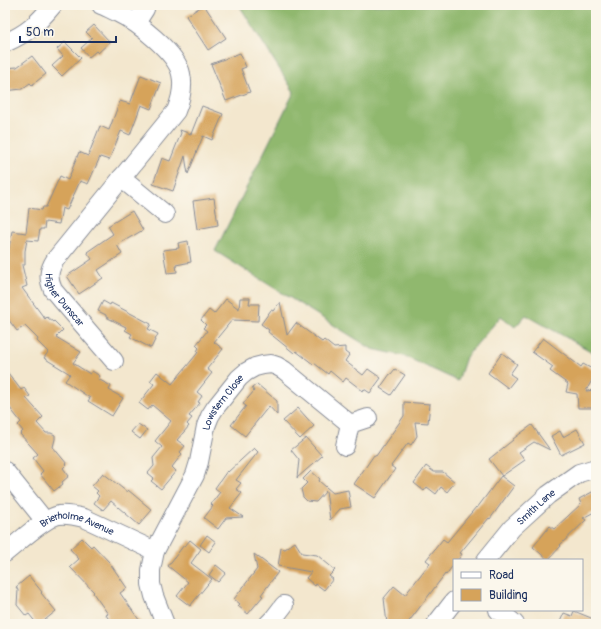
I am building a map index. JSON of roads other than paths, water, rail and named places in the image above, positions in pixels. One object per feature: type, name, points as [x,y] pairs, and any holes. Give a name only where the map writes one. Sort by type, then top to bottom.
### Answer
[{"type":"street","points":[[5,43],[33,28],[53,5]]},
{"type":"street","name":"Higher Dunscar","points":[[101,5],[118,13],[141,16],[162,46],[174,60],[181,73],[182,86],[181,100],[176,111],[55,260],[49,275],[53,290],[114,360]]},
{"type":"street","points":[[121,178],[165,214]]},
{"type":"street","name":"Lowstern Close","points":[[165,624],[151,584],[151,570],[155,551],[195,475],[206,426],[210,416],[239,378],[254,367],[270,364],[277,366],[284,370],[350,424]]},
{"type":"street","points":[[345,446],[350,424],[368,418]]},
{"type":"street","name":"Smith Lane","points":[[487,559],[512,528],[548,495],[580,473],[596,468]]},
{"type":"street","points":[[5,471],[45,521]]},
{"type":"street","name":"Brierholme Avenue","points":[[5,553],[45,521],[59,515],[73,515],[84,518],[155,551]]},
{"type":"street","points":[[436,624],[453,602]]},
{"type":"street","points":[[499,611],[515,624]]}]
